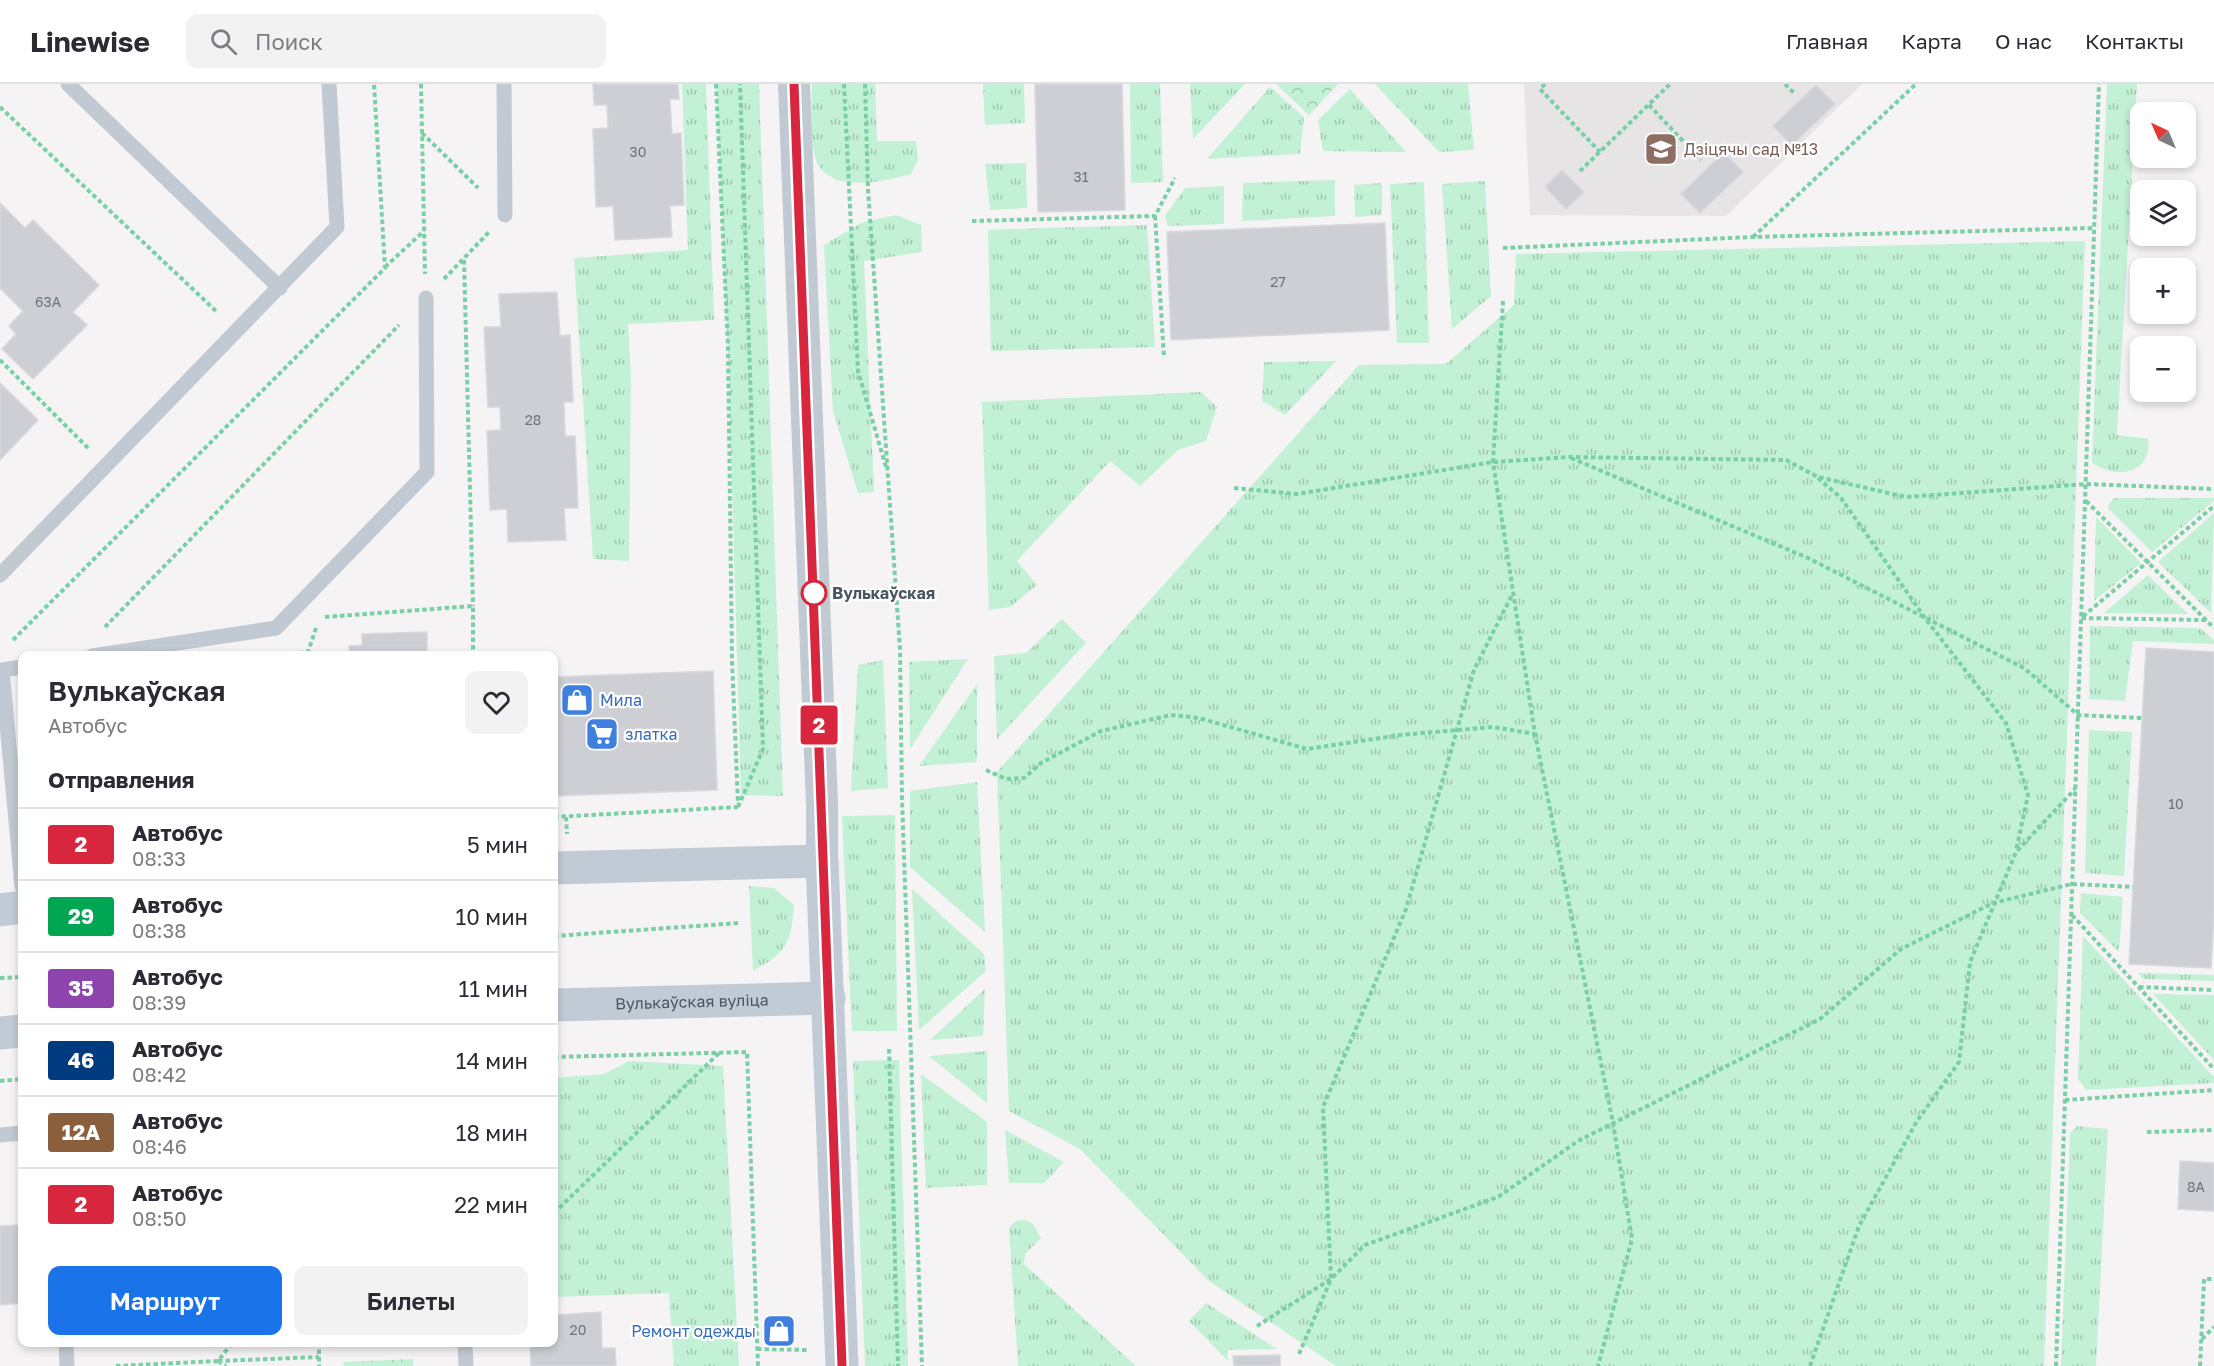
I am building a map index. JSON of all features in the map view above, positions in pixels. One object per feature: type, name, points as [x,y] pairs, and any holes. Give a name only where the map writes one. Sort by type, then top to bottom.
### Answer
[{"type":"street","points":[[794,84],[841,1357]]},
{"type":"street","points":[[558,868],[822,861]]},
{"type":"street","points":[[0,910],[18,908]]},
{"type":"street","name":"Вулькаўская вуліца","points":[[558,1005],[829,998]]},
{"type":"street","points":[[0,1034],[18,1032]]},
{"type":"lane","points":[[68,84],[280,288]]},
{"type":"lane","points":[[0,575],[337,227],[329,84]]},
{"type":"lane","points":[[504,84],[505,215]]},
{"type":"lane","points":[[125,651],[276,628],[427,472],[426,298]]},
{"type":"lane","points":[[18,667],[1,669],[6,795],[18,863]]},
{"type":"lane","points":[[0,1135],[18,1133]]},
{"type":"lane","points":[[66,1347],[68,1366]]},
{"type":"lane","points":[[465,1347],[466,1366]]},
{"type":"path","points":[[374,84],[385,268]]},
{"type":"path","points":[[421,84],[426,298]]},
{"type":"path","points":[[716,84],[728,346],[732,660],[738,807]]},
{"type":"path","points":[[738,807],[763,749],[740,84]]},
{"type":"path","points":[[844,84],[858,371],[888,477]]},
{"type":"path","points":[[865,84],[868,189],[896,589],[922,1366]]},
{"type":"path","points":[[1545,84],[1540,89],[1600,152]]},
{"type":"path","points":[[1580,171],[1670,84]]},
{"type":"path","points":[[1785,84],[1795,94]]},
{"type":"path","points":[[1753,237],[1916,84]]},
{"type":"path","points":[[2056,1366],[2099,84]]},
{"type":"path","points":[[1649,105],[1701,160]]},
{"type":"path","points":[[0,107],[218,312],[210,320]]},
{"type":"path","points":[[102,630],[505,215],[422,133]]},
{"type":"path","points":[[1164,357],[1155,216],[1175,178]]},
{"type":"path","points":[[972,221],[1155,216]]},
{"type":"path","points":[[1503,248],[1753,237],[2094,228]]},
{"type":"path","points":[[8,645],[424,231]]},
{"type":"path","points":[[464,259],[473,651]]},
{"type":"path","points":[[1503,301],[1493,462],[1535,734],[1613,1123],[1632,1239],[1598,1366]]},
{"type":"path","points":[[0,360],[88,448]]},
{"type":"path","points":[[80,456],[96,440]]},
{"type":"path","points":[[1234,488],[1297,494],[1493,462],[1569,457],[1786,460],[1818,477],[1906,497],[2086,484],[2214,489]]},
{"type":"path","points":[[1569,457],[1808,558],[2024,668],[2078,715],[2142,718]]},
{"type":"path","points":[[1809,1366],[1859,1226],[1917,1120],[1959,1062],[1970,962],[2016,852],[2028,795],[2006,723],[1925,618],[1840,498],[1818,477]]},
{"type":"path","points":[[2085,500],[2214,628]]},
{"type":"path","points":[[2081,618],[2214,506]]},
{"type":"path","points":[[814,596],[896,589]]},
{"type":"path","points":[[1299,1354],[1330,1279],[1323,1107],[1406,909],[1474,670],[1513,592]]},
{"type":"path","points":[[308,651],[320,617],[473,606]]},
{"type":"path","points":[[2081,618],[2206,620]]},
{"type":"path","points":[[986,770],[1006,779],[1024,778],[1041,763],[1101,731],[1171,715],[1199,718],[1307,749],[1400,735],[1493,727],[1535,734]]},
{"type":"path","points":[[2016,852],[2076,788]]},
{"type":"path","points":[[558,817],[738,807]]},
{"type":"path","points":[[1257,1326],[1330,1279],[1365,1245],[1497,1197],[1578,1141],[1820,1019],[1901,949],[1993,903],[2072,884],[2133,887]]},
{"type":"path","points":[[2072,915],[2214,1069]]},
{"type":"path","points":[[558,936],[739,923]]},
{"type":"path","points":[[0,978],[18,977]]},
{"type":"path","points":[[2138,987],[2214,990]]},
{"type":"path","points":[[889,1048],[898,1366]]},
{"type":"path","points":[[558,1057],[747,1052],[758,1366]]},
{"type":"path","points":[[558,1209],[719,1053]]},
{"type":"path","points":[[0,1081],[18,1079]]},
{"type":"path","points":[[2065,1100],[2214,1090]]},
{"type":"path","points":[[2147,1132],[2214,1130]]},
{"type":"path","points":[[2200,1366],[2204,1279],[2214,1279]]},
{"type":"path","points":[[2201,1339],[2214,1327]]},
{"type":"path","points":[[218,1361],[229,1347]]},
{"type":"path","points":[[319,1347],[319,1366]]},
{"type":"path","points":[[757,1349],[841,1357]]},
{"type":"path","points":[[116,1366],[319,1357]]},
{"type":"path","points":[[218,1361],[226,1366]]},
{"type":"shaded area","name":"Дзіцячы сад №13","points":[[1524,84],[1862,84],[1726,216],[1530,215]]},
{"type":"green space","points":[[682,84],[706,84],[714,320],[628,324],[631,375],[629,561],[593,559],[574,258],[688,250]]},
{"type":"green space","points":[[716,84],[759,84],[783,796],[741,795],[728,346]]},
{"type":"green space","points":[[812,84],[875,84],[877,141],[916,141],[918,159],[911,174],[889,180],[862,183],[837,180],[827,174],[819,166],[813,149]]},
{"type":"green space","points":[[983,84],[1024,84],[1025,123],[985,125]]},
{"type":"green space","points":[[1130,84],[1160,84],[1163,182],[1131,183]]},
{"type":"green space","points":[[1190,84],[1245,84],[1193,139]]},
{"type":"green space","points":[[1276,84],[1338,84],[1309,115]]},
{"type":"green space","points":[[1375,84],[1468,84],[1474,150],[1439,152]]},
{"type":"green space","points":[[2107,84],[2137,84],[2136,102],[2130,102],[2130,168],[2132,168],[2117,435],[2148,439],[2148,451],[2139,466],[2122,472],[2102,468],[2092,463]]},
{"type":"green space","points":[[1270,87],[1304,117],[1300,154],[1207,159]]},
{"type":"green space","points":[[1350,89],[1406,152],[1323,151],[1318,120]]},
{"type":"green space","points":[[1026,163],[1027,208],[990,210],[985,164]]},
{"type":"green space","points":[[1335,180],[1335,216],[1242,221],[1243,183]]},
{"type":"green space","points":[[1485,181],[1491,296],[1452,329],[1442,184]]},
{"type":"green space","points":[[1424,182],[1429,343],[1397,343],[1390,184]]},
{"type":"green space","points":[[1382,183],[1382,215],[1355,217],[1354,185]]},
{"type":"green space","points":[[1224,186],[1224,224],[1168,226],[1165,216],[1185,188]]},
{"type":"green space","points":[[896,215],[921,225],[922,252],[864,261],[874,492],[858,493],[833,411],[824,245],[863,222]]},
{"type":"green space","points":[[1147,225],[1155,347],[991,351],[988,230]]},
{"type":"green space","points":[[2085,241],[2044,1366],[1336,1366],[1209,1281],[1080,1149],[1009,1111],[997,772],[1359,365],[1446,364],[1514,305],[1516,254]]},
{"type":"green space","points":[[1336,361],[1285,415],[1262,401],[1264,362]]},
{"type":"green space","points":[[1201,392],[1217,407],[1206,441],[1178,450],[1140,486],[1110,461],[1017,561],[1037,585],[1010,607],[989,610],[982,402]]},
{"type":"green space","points":[[2114,498],[2214,498],[2214,501],[2152,552],[2107,507]]},
{"type":"green space","points":[[2214,513],[2211,613],[2158,562]]},
{"type":"green space","points":[[2096,517],[2141,563],[2094,601]]},
{"type":"green space","points":[[2148,575],[2188,614],[2104,613]]},
{"type":"green space","points":[[1062,619],[1086,643],[997,739],[994,656],[1026,653]]},
{"type":"green space","points":[[2090,626],[2200,628],[2214,640],[2214,644],[2133,641],[2125,701],[2089,699]]},
{"type":"green space","points":[[968,659],[910,749],[909,662]]},
{"type":"green space","points":[[883,660],[888,788],[851,791],[858,665]]},
{"type":"green space","points":[[977,684],[977,762],[919,766]]},
{"type":"green space","points":[[2089,730],[2132,732],[2124,876],[2085,873]]},
{"type":"green space","points":[[977,782],[985,932],[910,867],[910,791]]},
{"type":"green space","points":[[895,815],[897,1031],[852,1031],[842,816]]},
{"type":"green space","points":[[749,886],[774,888],[794,905],[791,929],[785,946],[773,958],[753,971]]},
{"type":"green space","points":[[912,889],[984,954],[986,971],[919,1030]]},
{"type":"green space","points":[[2081,893],[2123,897],[2119,952],[2080,913]]},
{"type":"green space","points":[[2083,936],[2214,1077],[2214,1083],[2086,1090],[2078,1079]]},
{"type":"green space","points":[[2138,973],[2214,975],[2214,981],[2143,979]]},
{"type":"green space","points":[[985,989],[983,1036],[930,1040]]},
{"type":"green space","points":[[2153,994],[2214,995],[2214,1060]]},
{"type":"green space","points":[[987,1051],[987,1103],[929,1056]]},
{"type":"green space","points":[[899,1060],[908,1366],[865,1366],[853,1061]]},
{"type":"green space","points":[[629,1061],[723,1066],[739,1366],[674,1366],[669,1293],[558,1297],[558,1078],[604,1074]]},
{"type":"green space","points":[[921,1074],[987,1122],[987,1185],[926,1188]]},
{"type":"green space","points":[[2077,1126],[2108,1129],[2096,1366],[2061,1366],[2070,1133]]},
{"type":"green space","points":[[1005,1130],[1064,1162],[1044,1183],[1009,1183]]},
{"type":"green space","points":[[1025,1220],[1033,1224],[1041,1238],[1025,1254],[1024,1264],[1136,1366],[1018,1366],[1009,1228],[1016,1221]]},
{"type":"green space","points":[[1206,1303],[1277,1349],[1227,1350],[1228,1361],[1189,1321]]},
{"type":"green space","points":[[413,1359],[413,1366],[344,1366],[343,1362]]},
{"type":"building","points":[[593,84],[678,84],[679,99],[670,99],[672,134],[681,133],[684,205],[670,206],[672,237],[615,240],[613,206],[596,207],[593,129],[608,128],[607,105],[594,105]]},
{"type":"building","points":[[1035,84],[1122,84],[1125,210],[1038,212]]},
{"type":"building","points":[[1816,85],[1835,104],[1792,145],[1773,126]]},
{"type":"building","points":[[1724,152],[1743,172],[1700,213],[1681,194]]},
{"type":"building","points":[[1562,170],[1584,192],[1566,209],[1545,187]]},
{"type":"building","points":[[0,203],[25,228],[33,220],[99,285],[73,312],[87,325],[33,379],[2,349],[16,334],[9,326],[23,311],[0,288]]},
{"type":"building","points":[[1385,223],[1389,330],[1171,340],[1167,232]]},
{"type":"building","points":[[557,292],[560,336],[570,335],[573,402],[564,402],[565,436],[575,436],[578,508],[564,508],[566,540],[508,542],[507,509],[490,510],[487,431],[501,430],[500,407],[488,407],[484,327],[501,327],[499,294]]},
{"type":"building","points":[[0,383],[38,420],[0,460]]},
{"type":"building","points":[[427,632],[427,651],[350,651],[349,646],[362,645],[362,634]]},
{"type":"building","points":[[2146,648],[2214,652],[2214,916],[2211,968],[2129,964]]},
{"type":"building","points":[[713,671],[717,790],[558,796],[558,677]]},
{"type":"building","points":[[2180,1161],[2214,1163],[2214,1211],[2178,1209]]},
{"type":"building","points":[[18,1225],[18,1303],[0,1305],[0,1226]]},
{"type":"building","points":[[601,1312],[602,1348],[615,1348],[616,1366],[531,1366],[530,1347],[558,1347],[558,1315]]},
{"type":"building","points":[[1280,1355],[1280,1366],[1234,1366],[1233,1356]]},
{"type":"bus line","name":"2","points":[[794,84],[842,1366]]},
{"type":"place","name":"Дзіцячы сад №13","points":[[1661,149]]},
{"type":"place","name":"Вулькаўская","points":[[814,593]]},
{"type":"place","name":"Мила","points":[[577,700]]},
{"type":"place","name":"златка","points":[[602,734]]},
{"type":"place","name":"Ремонт одежды","points":[[779,1331]]}]
